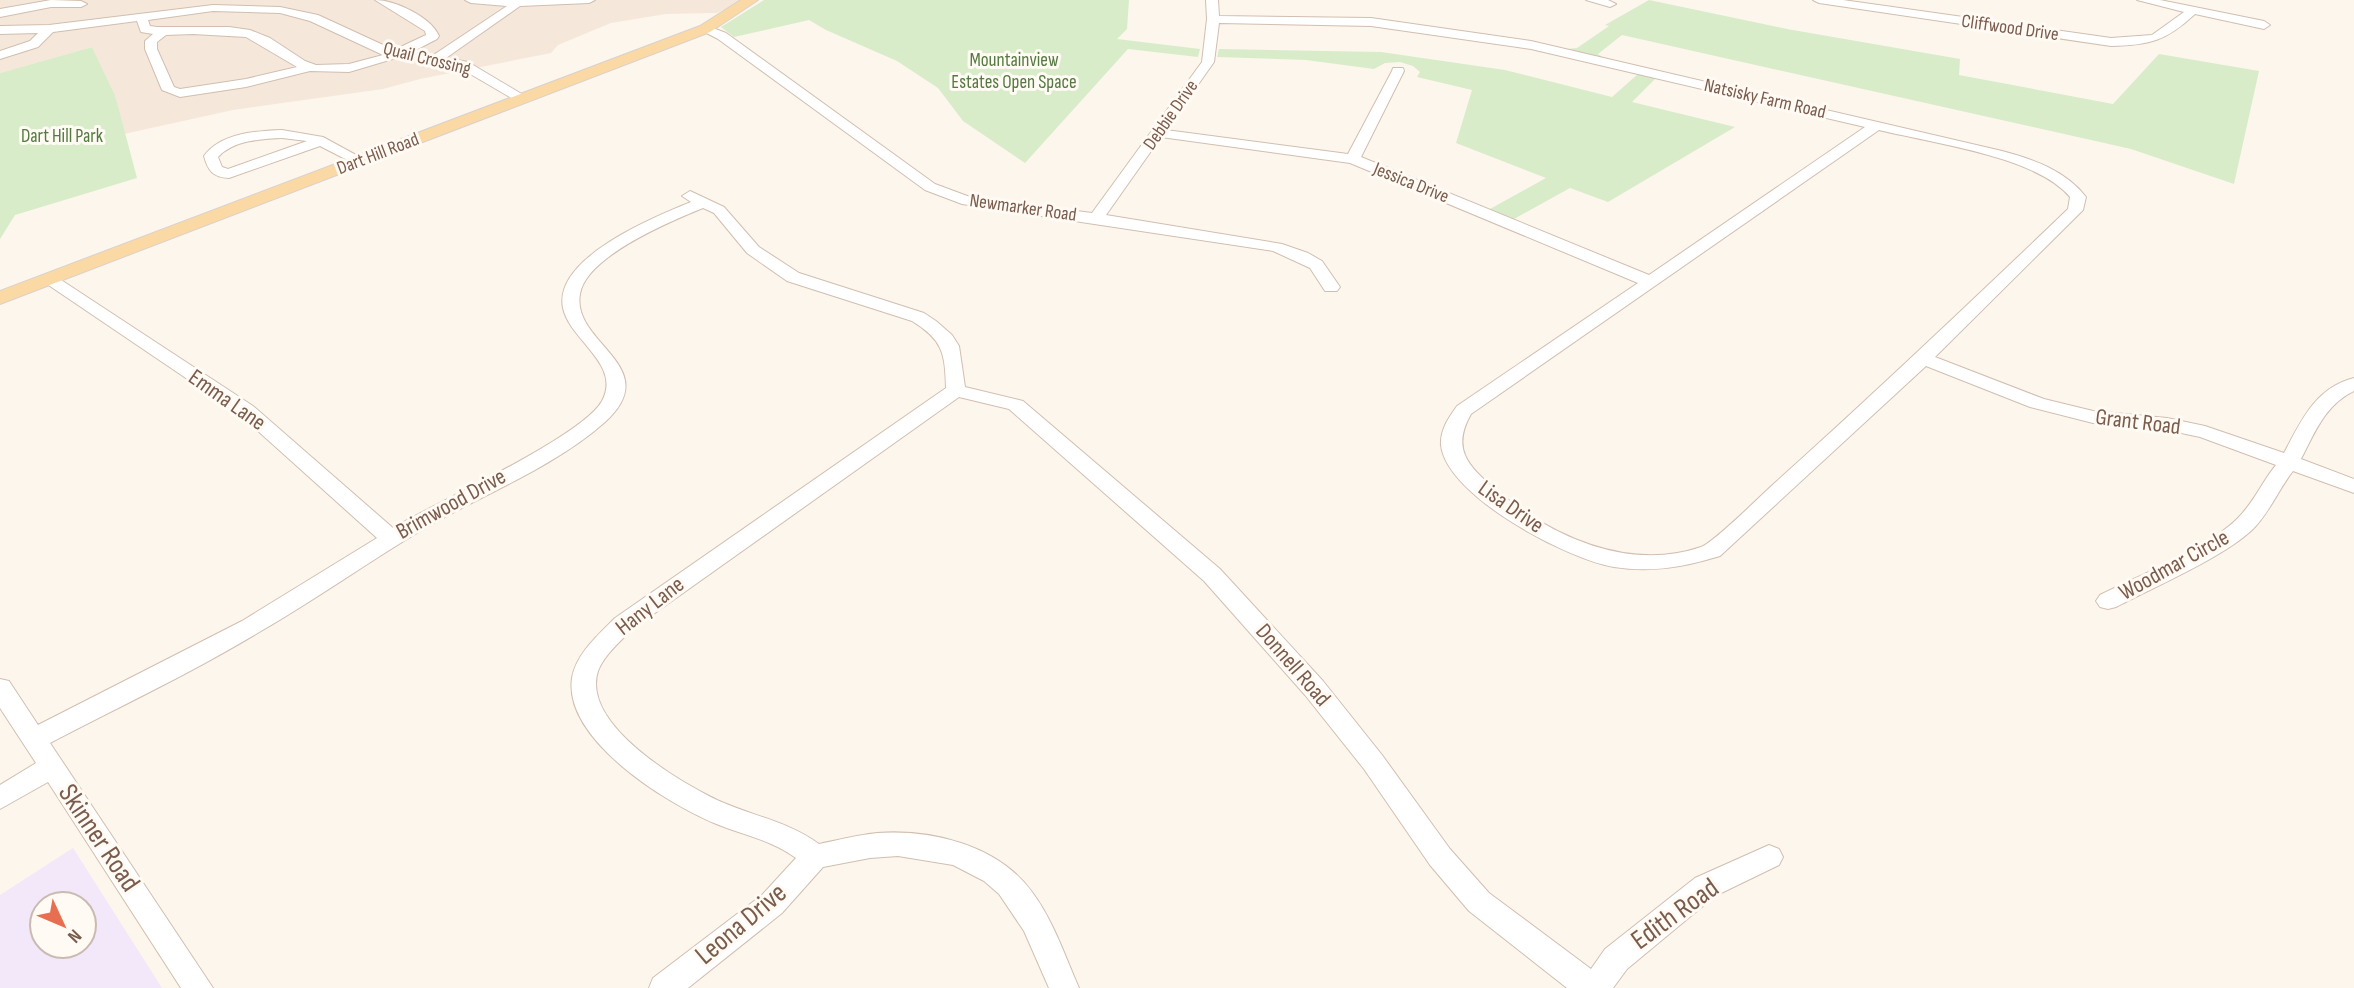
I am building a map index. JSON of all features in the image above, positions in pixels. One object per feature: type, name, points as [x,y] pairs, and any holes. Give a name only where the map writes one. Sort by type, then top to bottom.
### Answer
[{"type":"main road","name":"Dart Hill Road","points":[[0,298],[705,29],[751,0]]},
{"type":"street","points":[[162,32],[151,41],[151,49],[169,90],[180,93],[246,83],[309,68],[348,68],[392,54],[433,36],[430,29],[381,0]]},
{"type":"street","points":[[471,0],[589,0]]},
{"type":"street","name":"Debbie Drive","points":[[1096,218],[1208,62],[1213,19],[1212,0]]},
{"type":"street","points":[[1592,0],[1610,4]]},
{"type":"street","name":"Cliffwood Drive","points":[[1819,0],[2111,42],[2144,42],[2164,37],[2192,11]]},
{"type":"street","points":[[2143,0],[2264,25]]},
{"type":"street","points":[[0,13],[55,1],[81,4]]},
{"type":"street","points":[[435,60],[507,12],[518,1]]},
{"type":"street","name":"Quail Crossing","points":[[0,30],[49,29],[218,4],[280,10],[314,18],[392,54],[435,60],[476,70],[520,99]]},
{"type":"street","points":[[141,16],[145,29],[162,32],[241,32],[272,42],[309,68]]},
{"type":"street","name":"Natsisky Farm Road","points":[[1213,19],[1371,22],[1508,41],[1876,125],[2028,163],[2066,183],[2078,197],[2076,210],[1923,359]]},
{"type":"street","points":[[0,55],[34,44],[49,29]]},
{"type":"street","name":"Newmarker Road","points":[[705,29],[722,36],[930,187],[968,201],[1276,247],[1301,255],[1323,267],[1331,287]]},
{"type":"street","points":[[1353,159],[1398,71]]},
{"type":"street","name":"Lisa Drive","points":[[1876,125],[1464,410],[1452,429],[1452,451],[1467,476],[1492,498],[1557,539],[1596,556],[1633,562],[1672,563],[1712,551],[1923,359]]},
{"type":"street","name":"Jessica Drive","points":[[1159,133],[1252,143],[1353,159],[1651,282]]},
{"type":"street","points":[[319,142],[229,174],[221,174],[215,169],[211,156],[219,147],[254,136],[302,135],[319,142],[360,161]]},
{"type":"street","name":"Brimwood Drive","points":[[34,739],[250,627],[391,538],[562,442],[597,418],[610,405],[618,385],[614,369],[579,326],[571,293],[579,277],[598,257],[696,199],[719,210],[753,250],[793,277],[918,317],[934,326],[947,338],[954,354],[956,390]]},
{"type":"street","name":"Emma Lane","points":[[48,280],[246,410],[391,538]]},
{"type":"street","name":"Grant Road","points":[[1923,359],[2060,410],[2205,432],[2354,486]]},
{"type":"street","name":"Woodmar Circle","points":[[2108,601],[2221,542],[2243,526],[2259,509],[2272,485],[2290,462],[2318,408],[2333,394],[2354,384]]},
{"type":"street","name":"Hany Lane","points":[[815,857],[781,834],[722,814],[650,772],[602,730],[587,707],[584,681],[595,652],[623,624],[956,390]]},
{"type":"street","name":"Donnell Road","points":[[956,390],[1016,405],[1212,575],[1314,688],[1373,762],[1440,857],[1479,902],[1593,988]]},
{"type":"street","name":"Skinner Road","points":[[0,688],[198,988]]},
{"type":"street","points":[[0,798],[51,767]]},
{"type":"street","points":[[815,857],[879,845],[961,854],[993,872],[1021,900],[1064,988]]},
{"type":"street","name":"Leona Drive","points":[[664,988],[772,904],[815,857]]},
{"type":"street","name":"Edith Road","points":[[1593,988],[1616,959],[1705,887],[1769,857]]},
{"type":"shaded area","points":[[0,0],[744,0],[717,13],[666,14],[611,23],[558,45],[551,53],[383,89],[233,110],[124,134],[115,95],[92,47],[0,73]]},
{"type":"shaded area","points":[[73,848],[162,988],[0,988],[0,895]]},
{"type":"green space","name":"Mountainview Estates Open Space","points":[[764,0],[1129,0],[1127,29],[1117,39],[1200,49],[1198,57],[1128,49],[1025,163],[963,121],[938,88],[897,61],[809,20],[734,37],[721,27]]},
{"type":"green space","points":[[1649,0],[1787,29],[1960,59],[1959,75],[2113,104],[2159,54],[2259,71],[2234,184],[2131,149],[1622,35],[1598,54],[1604,58],[1567,49],[1577,48],[1609,26],[1605,25]]},
{"type":"green space","name":"Dart Hill Park","points":[[92,47],[115,95],[137,178],[15,215],[0,239],[0,73]]},
{"type":"green space","points":[[1219,49],[1381,52],[1505,70],[1612,97],[1638,74],[1656,78],[1632,102],[1735,127],[1608,202],[1570,188],[1514,219],[1490,209],[1546,178],[1456,143],[1472,90],[1417,77],[1420,72],[1413,66],[1400,62],[1385,63],[1374,69],[1306,60],[1217,57]]}]
